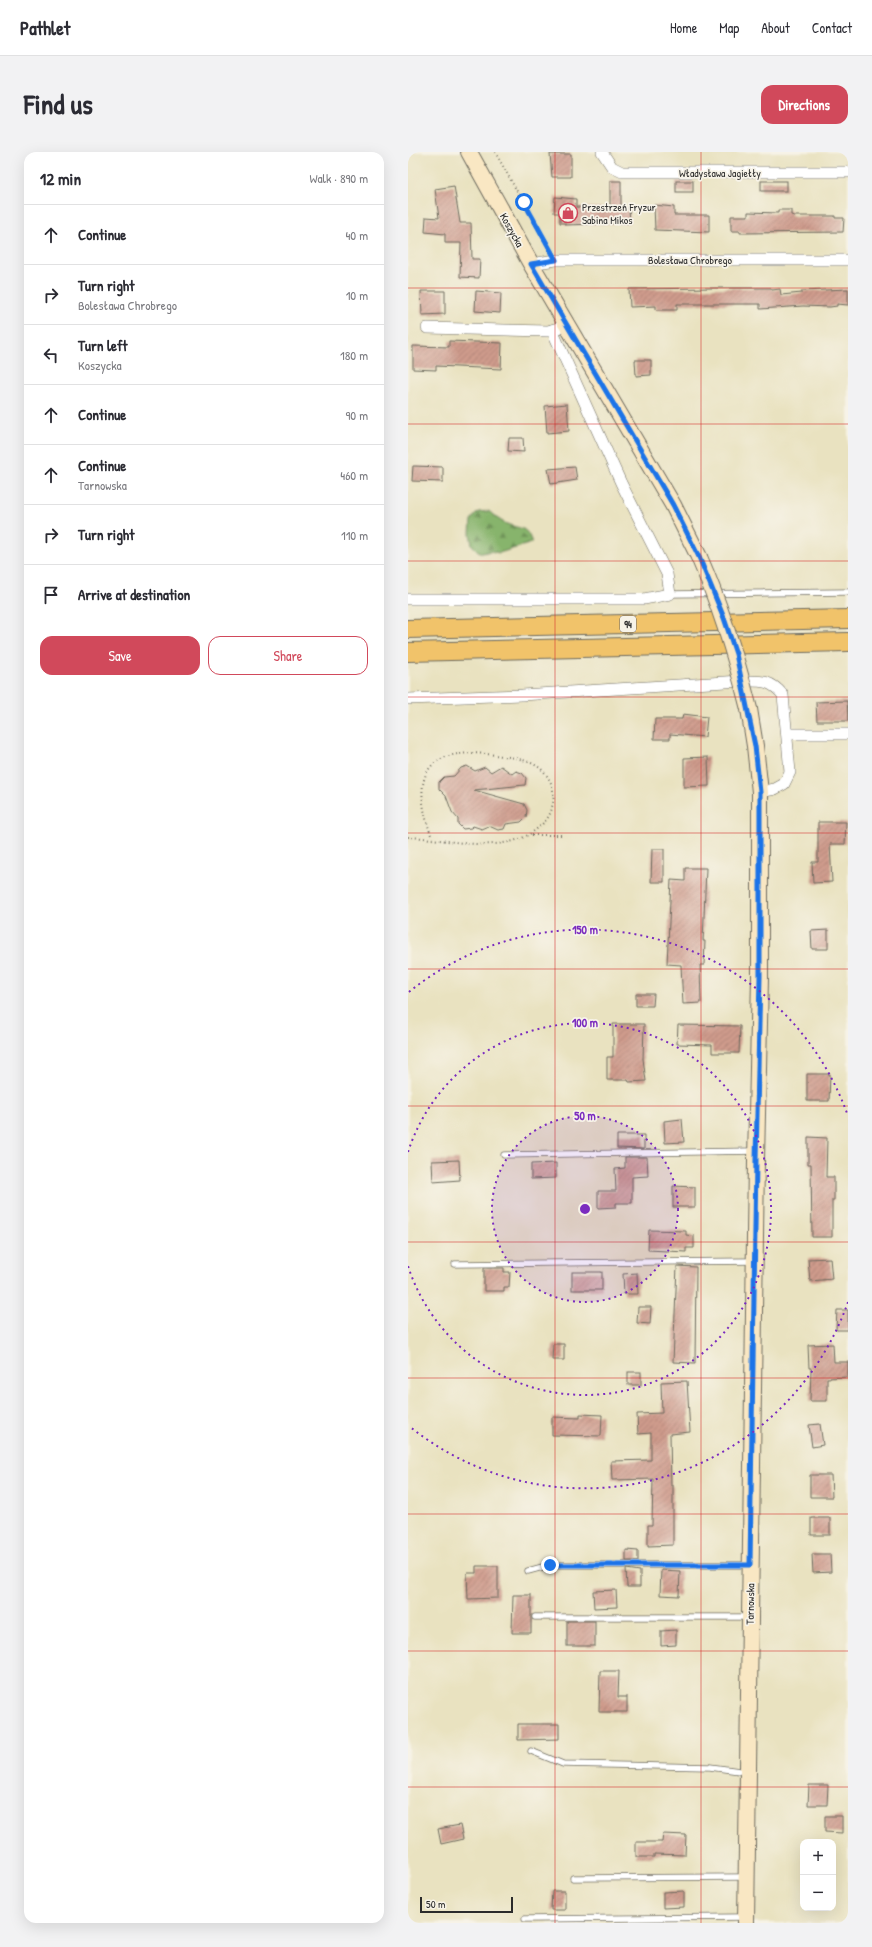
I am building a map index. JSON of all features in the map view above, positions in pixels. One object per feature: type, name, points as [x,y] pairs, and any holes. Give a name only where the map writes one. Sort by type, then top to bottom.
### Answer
[{"type":"main road","name":"94","points":[[408,629],[848,619]]},
{"type":"main road","name":"94","points":[[408,652],[848,642]]},
{"type":"street","name":"Koszycka","points":[[469,152],[531,264],[559,327],[673,505],[699,557],[719,605],[736,654],[749,709]]},
{"type":"street","name":"Władysława Jagiełły","points":[[602,152],[612,167],[622,172],[848,172]]},
{"type":"street","name":"Bolesława Chrobrego","points":[[531,264],[556,260],[848,260]]},
{"type":"street","points":[[408,599],[644,599],[670,594],[667,574],[620,483],[559,327],[427,328]]},
{"type":"street","points":[[408,699],[522,696],[741,681],[766,681],[776,687],[783,695],[790,772],[784,784],[775,789],[760,792]]},
{"type":"street","name":"Tarnowska","points":[[746,1920],[754,1261],[760,977],[760,792],[749,709]]},
{"type":"street","points":[[787,734],[848,734]]},
{"type":"lane","points":[[670,594],[848,592]]},
{"type":"lane","points":[[504,1155],[756,1152]]},
{"type":"lane","points":[[455,1264],[754,1261]]},
{"type":"lane","points":[[528,1571],[550,1565],[750,1565]]},
{"type":"lane","points":[[535,1617],[749,1617]]},
{"type":"lane","points":[[531,1751],[563,1764],[710,1767],[748,1772]]},
{"type":"lane","points":[[573,1878],[746,1876]]},
{"type":"lane","points":[[524,1919],[746,1920]]},
{"type":"path","points":[[495,152],[556,260]]},
{"type":"path","points":[[435,759],[440,756],[484,754],[529,762],[541,769],[549,780],[555,793],[555,798],[551,812],[544,823],[531,835]]},
{"type":"path","points":[[423,826],[432,838]]},
{"type":"path","points":[[408,837],[432,838],[454,843],[485,844],[508,842],[531,835],[564,835]]},
{"type":"green space","points":[[489,511],[504,523],[523,529],[528,533],[532,543],[499,553],[490,551],[483,553],[478,551],[472,545],[470,533],[471,520],[478,512]]},
{"type":"building","points":[[550,154],[571,154],[571,177],[552,177]]},
{"type":"building","points":[[610,181],[621,181],[621,208],[629,208],[630,223],[565,225],[565,223],[560,223],[560,213],[554,213],[555,197],[576,199],[576,207],[610,208]]},
{"type":"building","points":[[676,181],[693,181],[693,192],[676,192]]},
{"type":"building","points":[[761,181],[787,181],[787,191],[761,191]]},
{"type":"building","points":[[454,186],[460,223],[471,223],[472,259],[480,259],[479,278],[460,277],[461,243],[445,243],[445,234],[425,232],[426,217],[439,218],[435,189]]},
{"type":"building","points":[[654,205],[674,207],[674,215],[709,215],[709,232],[655,230]]},
{"type":"building","points":[[778,210],[791,210],[791,215],[795,216],[835,216],[835,218],[844,218],[843,232],[740,233],[740,231],[731,231],[731,216],[748,216],[748,212],[778,213]]},
{"type":"building","points":[[771,288],[772,290],[780,289],[781,295],[802,293],[802,291],[848,289],[848,305],[837,304],[837,306],[830,307],[803,306],[760,309],[760,304],[677,304],[677,310],[656,310],[656,306],[630,307],[629,289]]},
{"type":"building","points":[[421,291],[445,291],[445,314],[422,315]]},
{"type":"building","points":[[476,291],[501,293],[500,313],[475,311]]},
{"type":"building","points":[[449,341],[502,343],[501,369],[436,366],[436,370],[413,369],[413,346],[449,347]]},
{"type":"building","points":[[635,360],[651,360],[651,375],[636,376]]},
{"type":"building","points":[[567,404],[569,431],[547,433],[545,406]]},
{"type":"building","points":[[509,438],[523,438],[524,452],[508,451]]},
{"type":"building","points":[[413,466],[443,467],[443,482],[412,481]]},
{"type":"building","points":[[575,467],[577,480],[551,484],[548,469]]},
{"type":"building","points":[[847,701],[848,721],[817,721],[816,702]]},
{"type":"building","points":[[683,714],[707,717],[705,737],[670,734],[670,739],[654,739],[655,719],[682,719]]},
{"type":"building","points":[[708,757],[709,786],[684,787],[684,758]]},
{"type":"building","points":[[467,766],[475,771],[485,767],[491,772],[501,766],[512,774],[516,771],[522,773],[526,778],[525,785],[474,790],[524,804],[527,810],[526,817],[521,822],[506,824],[504,829],[498,830],[489,826],[482,829],[473,826],[471,828],[463,829],[458,824],[458,819],[452,812],[446,796],[439,789],[439,782],[444,777],[454,776],[461,768]]},
{"type":"building","points":[[818,822],[846,822],[845,844],[830,844],[832,882],[813,883],[812,862],[818,862]]},
{"type":"building","points":[[652,849],[664,849],[664,882],[651,882]]},
{"type":"building","points":[[685,868],[706,868],[703,941],[705,941],[704,965],[700,965],[701,1003],[683,1004],[681,965],[667,964],[671,880],[685,881]]},
{"type":"building","points":[[828,930],[828,949],[812,949],[811,931]]},
{"type":"building","points":[[636,994],[654,994],[653,1006],[636,1006]]},
{"type":"building","points":[[613,1024],[644,1024],[643,1059],[646,1081],[629,1082],[628,1080],[607,1080],[607,1057],[613,1057]]},
{"type":"building","points":[[678,1025],[740,1026],[739,1053],[712,1053],[712,1045],[677,1044]]},
{"type":"building","points":[[807,1074],[830,1074],[829,1101],[807,1101]]},
{"type":"building","points":[[682,1119],[684,1142],[665,1143],[664,1121]]},
{"type":"building","points":[[617,1135],[644,1135],[644,1149],[617,1148]]},
{"type":"building","points":[[808,1137],[827,1138],[826,1177],[834,1177],[834,1200],[832,1200],[832,1237],[812,1237],[811,1164],[808,1164]]},
{"type":"building","points":[[625,1157],[647,1157],[648,1176],[632,1177],[632,1203],[616,1203],[616,1207],[598,1208],[598,1191],[616,1191],[615,1169],[625,1168]]},
{"type":"building","points":[[459,1160],[460,1180],[433,1182],[432,1161]]},
{"type":"building","points":[[556,1163],[556,1178],[531,1179],[531,1164]]},
{"type":"building","points":[[673,1186],[695,1187],[695,1207],[673,1207]]},
{"type":"building","points":[[649,1230],[686,1231],[686,1235],[694,1236],[694,1248],[686,1248],[686,1252],[648,1250]]},
{"type":"building","points":[[830,1258],[832,1279],[810,1281],[808,1259]]},
{"type":"building","points":[[677,1266],[696,1267],[695,1363],[673,1362]]},
{"type":"building","points":[[484,1268],[504,1268],[504,1272],[510,1272],[509,1287],[504,1287],[504,1291],[484,1291]]},
{"type":"building","points":[[572,1272],[602,1272],[602,1290],[572,1290]]},
{"type":"building","points":[[637,1273],[638,1294],[624,1294],[623,1274]]},
{"type":"building","points":[[638,1307],[651,1307],[650,1324],[637,1323]]},
{"type":"building","points":[[837,1310],[848,1310],[848,1330],[836,1330]]},
{"type":"building","points":[[553,1344],[564,1344],[564,1360],[552,1360]]},
{"type":"building","points":[[833,1344],[834,1362],[848,1362],[848,1377],[827,1378],[827,1401],[810,1401],[811,1368],[809,1368],[808,1345]]},
{"type":"building","points":[[628,1372],[641,1372],[641,1385],[628,1385]]},
{"type":"building","points":[[687,1381],[690,1432],[670,1434],[671,1486],[673,1486],[673,1545],[648,1546],[648,1525],[652,1525],[653,1479],[612,1480],[611,1461],[651,1460],[651,1433],[638,1434],[637,1414],[662,1413],[661,1382]]},
{"type":"building","points":[[580,1414],[602,1415],[601,1436],[552,1435],[552,1417],[580,1418]]},
{"type":"building","points":[[820,1424],[823,1445],[812,1447],[809,1425]]},
{"type":"building","points":[[810,1475],[831,1475],[832,1497],[810,1497]]},
{"type":"building","points":[[811,1518],[830,1518],[830,1535],[811,1535]]},
{"type":"building","points":[[626,1550],[638,1551],[638,1561],[626,1561]]},
{"type":"building","points":[[812,1554],[830,1554],[831,1572],[813,1573]]},
{"type":"building","points":[[476,1566],[498,1566],[498,1598],[468,1599],[467,1573],[476,1573]]},
{"type":"building","points":[[626,1569],[640,1571],[640,1587],[627,1587]]},
{"type":"building","points":[[661,1570],[680,1571],[679,1596],[660,1595]]},
{"type":"building","points":[[616,1590],[617,1607],[594,1608],[593,1591]]},
{"type":"building","points":[[513,1595],[531,1595],[531,1633],[512,1633]]},
{"type":"building","points":[[567,1621],[595,1621],[595,1646],[567,1646]]},
{"type":"building","points":[[676,1630],[676,1645],[661,1646],[661,1631]]},
{"type":"building","points":[[600,1671],[619,1671],[618,1697],[627,1697],[627,1712],[599,1712]]},
{"type":"building","points":[[518,1724],[559,1724],[559,1739],[518,1740]]},
{"type":"building","points":[[809,1785],[828,1785],[827,1805],[808,1805]]},
{"type":"building","points":[[825,1816],[842,1816],[842,1833],[825,1832]]},
{"type":"building","points":[[460,1825],[463,1839],[441,1844],[438,1829]]},
{"type":"building","points":[[663,1834],[686,1835],[685,1855],[654,1854],[654,1857],[636,1857],[636,1842],[662,1842]]},
{"type":"building","points":[[552,1891],[565,1891],[565,1910],[551,1910]]},
{"type":"building","points":[[684,1891],[684,1907],[663,1908],[663,1892]]},
{"type":"place","name":"Przestrzeń Fryzur Sabina Mikos","points":[[568,213]]},
{"type":"route","points":[[524,202],[556,260],[531,264],[673,505],[712,586],[736,654],[749,709],[760,792],[760,977],[753,1315],[750,1565],[550,1565]]}]
